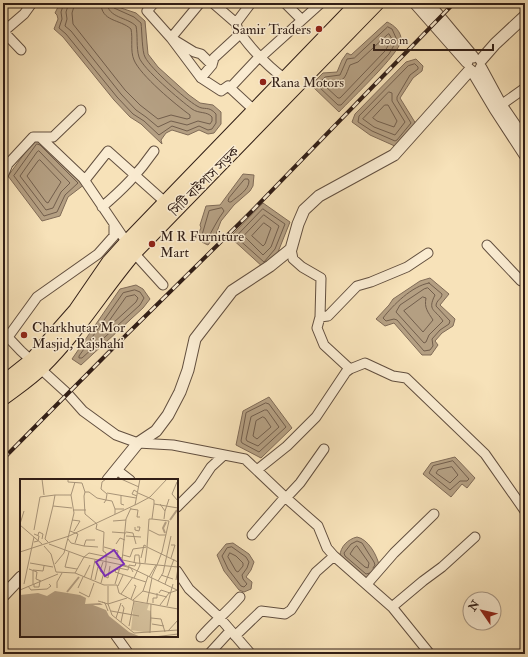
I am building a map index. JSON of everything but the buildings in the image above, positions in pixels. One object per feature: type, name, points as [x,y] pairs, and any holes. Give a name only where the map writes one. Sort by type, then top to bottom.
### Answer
[{"type":"main road","points":[[3,398],[37,364],[109,262],[130,247],[165,202],[255,111],[292,82],[358,3]]},
{"type":"main road","name":"সিটি বাইপাস সড়ক","points":[[130,247],[292,82],[377,3]]},
{"type":"main road","points":[[3,383],[37,364]]},
{"type":"street","points":[[21,50],[4,29],[24,14],[32,3]]},
{"type":"street","points":[[170,38],[200,3]]},
{"type":"street","points":[[213,3],[236,23],[240,34],[260,56],[292,82]]},
{"type":"street","points":[[236,23],[251,3]]},
{"type":"street","points":[[285,3],[302,20]]},
{"type":"street","points":[[415,3],[474,65],[495,109],[525,155]]},
{"type":"street","points":[[428,3],[474,65],[525,140]]},
{"type":"street","points":[[150,5],[146,11],[170,38],[201,78],[221,91],[228,86],[255,111]]},
{"type":"street","points":[[230,88],[260,56],[302,20],[315,5]]},
{"type":"street","points":[[350,369],[324,345],[317,328],[320,317],[321,278],[302,267],[293,259],[291,249],[298,224],[304,210],[319,196],[394,155],[474,65],[525,16]]},
{"type":"street","points":[[201,78],[212,65],[214,58],[240,34]]},
{"type":"street","points":[[170,38],[194,52],[201,54],[212,65]]},
{"type":"street","points":[[501,104],[525,88]]},
{"type":"street","points":[[3,176],[8,164],[33,137],[53,137],[81,110]]},
{"type":"street","points":[[40,137],[85,180],[130,247],[163,285]]},
{"type":"street","points":[[85,180],[108,151],[165,202]]},
{"type":"street","points":[[102,206],[123,190],[154,151]]},
{"type":"street","points":[[114,224],[114,236],[98,254],[37,297],[6,334],[21,351],[67,393],[83,411],[116,434],[138,443],[173,445],[245,459],[285,498],[318,526],[327,548],[334,556],[368,584],[392,607],[430,654]]},
{"type":"street","points":[[487,245],[524,281]]},
{"type":"street","points":[[109,479],[138,443],[156,431],[168,415],[180,392],[188,370],[195,339],[232,291],[270,266],[291,249]]},
{"type":"street","points":[[320,317],[328,316],[357,286],[371,282],[407,267],[428,253]]},
{"type":"street","points":[[257,470],[287,446],[316,417],[346,372],[365,363],[393,376],[406,378],[485,454],[525,511]]},
{"type":"street","points":[[252,535],[285,498],[300,484],[324,449]]},
{"type":"street","points":[[178,506],[199,485],[211,467],[224,455]]},
{"type":"street","points":[[117,470],[129,479]]},
{"type":"street","points":[[368,584],[394,553],[434,514]]},
{"type":"street","points":[[392,607],[442,567],[475,537]]},
{"type":"street","points":[[209,654],[261,611],[285,614],[291,610],[316,572],[334,556]]},
{"type":"street","points":[[178,572],[189,589],[219,617],[251,654]]},
{"type":"street","points":[[3,596],[20,578]]},
{"type":"street","points":[[201,637],[240,597]]},
{"type":"street","points":[[117,637],[129,654]]},
{"type":"water","points":[[60,3],[113,3],[121,8],[136,13],[145,21],[148,54],[158,67],[200,103],[213,105],[221,112],[221,124],[214,133],[208,134],[199,130],[188,135],[172,130],[166,133],[161,140],[162,144],[141,124],[130,117],[114,100],[63,37],[54,29],[58,19],[55,13]]},
{"type":"water","points":[[387,22],[395,27],[399,32],[401,41],[398,47],[384,66],[339,112],[311,85],[323,73],[337,72],[347,53],[351,55]]},
{"type":"water","points":[[416,59],[423,66],[422,71],[413,78],[400,98],[416,124],[397,147],[370,135],[352,122],[355,114],[406,62]]},
{"type":"water","points":[[38,137],[85,184],[68,197],[60,216],[42,221],[8,176]]},
{"type":"water","points":[[243,174],[254,175],[253,186],[250,191],[234,205],[221,221],[216,234],[208,245],[200,240],[198,236],[206,206],[220,205]]},
{"type":"water","points":[[263,203],[290,222],[278,252],[264,268],[230,237]]},
{"type":"water","points":[[430,278],[449,294],[440,305],[455,319],[453,326],[442,333],[435,341],[438,345],[431,355],[422,355],[394,323],[385,326],[376,319],[393,299],[420,281]]},
{"type":"water","points":[[136,285],[143,289],[150,299],[143,308],[81,365],[72,359],[120,289]]},
{"type":"water","points":[[269,397],[292,428],[261,458],[236,445],[243,411]]},
{"type":"water","points":[[455,457],[475,478],[467,488],[462,484],[451,497],[423,474],[431,463]]},
{"type":"water","points":[[357,537],[361,538],[368,544],[379,565],[366,578],[340,556],[341,550],[345,544]]},
{"type":"water","points":[[233,543],[249,554],[254,562],[246,577],[252,582],[251,589],[244,592],[239,590],[224,571],[217,555],[226,544]]},
{"type":"railway","points":[[3,459],[249,214],[454,3]]},
{"type":"place","name":"Samir Traders","points":[[319,29]]},
{"type":"place","name":"Rana Motors","points":[[263,82]]},
{"type":"place","name":"M R Furniture Mart","points":[[152,244]]},
{"type":"place","name":"Charkhutar Mor Masjid, Rajshahi","points":[[24,335]]}]
